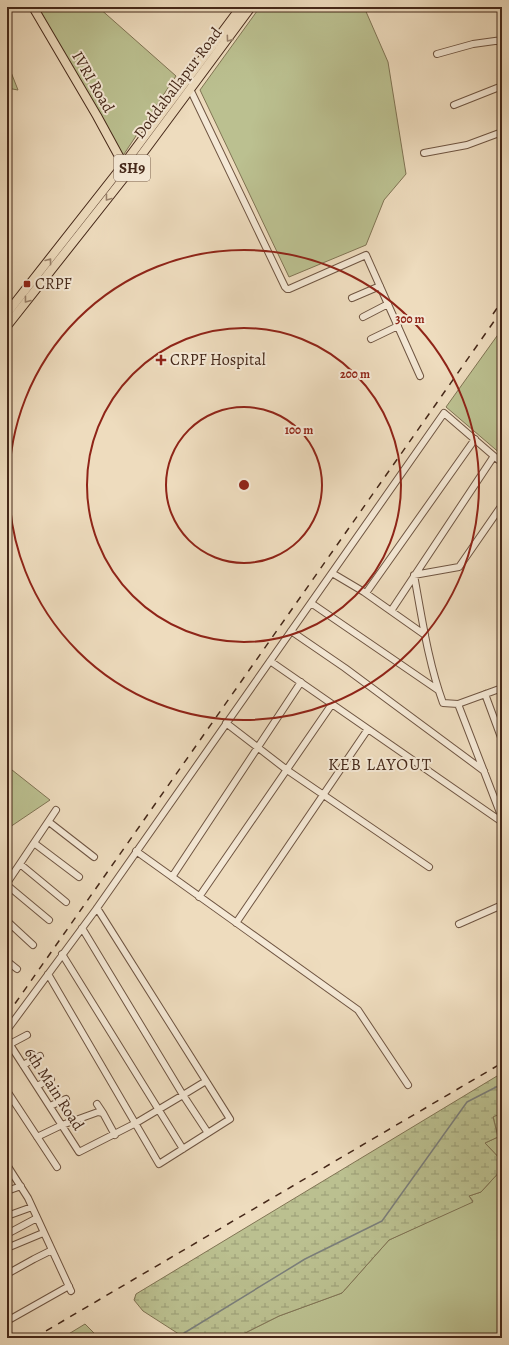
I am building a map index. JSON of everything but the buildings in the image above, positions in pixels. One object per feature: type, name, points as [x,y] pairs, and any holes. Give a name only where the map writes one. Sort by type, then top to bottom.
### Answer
[{"type":"main road","name":"IVRI Road","points":[[33,7],[128,167]]},
{"type":"main road","name":"Doddaballapur Road","points":[[7,326],[128,167],[241,7]]},
{"type":"main road","name":"Doddaballapur Road","points":[[7,313],[128,167],[190,89],[252,7]]},
{"type":"street","points":[[437,54],[474,44],[501,40],[502,51]]},
{"type":"street","points":[[454,105],[502,86]]},
{"type":"street","points":[[190,89],[287,289],[366,255],[420,376]]},
{"type":"street","points":[[424,153],[467,145],[502,132]]},
{"type":"street","points":[[352,298],[380,286]]},
{"type":"street","points":[[363,317],[388,304]]},
{"type":"street","points":[[371,339],[398,326]]},
{"type":"street","points":[[7,1030],[97,908],[444,413],[502,463]]},
{"type":"street","points":[[366,593],[474,439]]},
{"type":"street","points":[[391,610],[494,456]]},
{"type":"street","points":[[414,575],[459,567],[502,505]]},
{"type":"street","points":[[332,573],[366,593],[425,635]]},
{"type":"street","points":[[414,575],[425,635],[442,703],[458,704],[502,688]]},
{"type":"street","points":[[311,603],[438,690]]},
{"type":"street","points":[[291,631],[345,668],[484,771]]},
{"type":"street","points":[[270,661],[502,822]]},
{"type":"street","points":[[172,877],[301,682]]},
{"type":"street","points":[[485,694],[502,740]]},
{"type":"street","points":[[199,896],[332,704]]},
{"type":"street","points":[[458,704],[502,818]]},
{"type":"street","points":[[226,723],[287,770],[429,867]]},
{"type":"street","points":[[236,923],[368,729]]},
{"type":"street","points":[[49,920],[7,884],[56,810]]},
{"type":"street","points":[[49,822],[94,857]]},
{"type":"street","points":[[34,844],[79,878]]},
{"type":"street","points":[[136,851],[358,1010],[408,1085]]},
{"type":"street","points":[[20,864],[66,902]]},
{"type":"street","points":[[459,924],[502,905]]},
{"type":"street","points":[[48,974],[159,1164],[230,1119],[97,908]]},
{"type":"street","points":[[7,921],[33,945]]},
{"type":"street","points":[[82,928],[208,1134]]},
{"type":"street","points":[[62,954],[183,1149]]},
{"type":"street","points":[[7,961],[17,969]]},
{"type":"street","points":[[8,1042],[27,1035]]},
{"type":"street","name":"6th Main Road","points":[[8,1042],[79,1152],[115,1135]]},
{"type":"street","points":[[23,1065],[40,1056]]},
{"type":"street","points":[[36,1086],[51,1079]]},
{"type":"street","points":[[97,1104],[115,1135],[160,1110],[206,1081]]},
{"type":"street","points":[[7,1091],[57,1167]]},
{"type":"street","points":[[50,1106],[66,1099]]},
{"type":"street","points":[[37,1137],[62,1125],[98,1112],[103,1113]]},
{"type":"street","points":[[7,1165],[21,1186],[32,1207],[70,1288],[7,1321]]},
{"type":"street","points":[[7,1191],[21,1186]]},
{"type":"street","points":[[7,1216],[32,1207]]},
{"type":"street","points":[[7,1234],[37,1218]]},
{"type":"street","points":[[7,1248],[43,1233]]},
{"type":"street","points":[[7,1274],[52,1250]]},
{"type":"green space","points":[[38,7],[98,7],[176,76],[122,157]]},
{"type":"green space","points":[[260,7],[364,7],[388,62],[406,174],[384,200],[366,245],[289,277],[200,90]]},
{"type":"green space","points":[[7,62],[18,90],[7,88]]},
{"type":"green space","points":[[502,329],[502,455],[446,407]]},
{"type":"green space","points":[[7,766],[50,800],[7,829]]},
{"type":"green space","points":[[502,1073],[502,1113],[493,1117],[498,1137],[485,1143],[502,1161],[502,1169],[481,1192],[469,1196],[473,1202],[389,1240],[342,1293],[279,1316],[235,1338],[185,1338],[143,1311],[134,1300],[136,1294]]},
{"type":"green space","points":[[502,1113],[502,1161],[485,1143],[498,1137],[493,1116]]},
{"type":"green space","points":[[502,1169],[502,1338],[235,1338],[279,1316],[342,1293],[389,1240],[473,1201],[469,1196],[481,1192]]},
{"type":"green space","points":[[85,1324],[99,1338],[62,1338]]},
{"type":"waterway","points":[[176,1338],[305,1259],[382,1221],[467,1102],[502,1084]]},
{"type":"railway","points":[[493,314],[502,301]]},
{"type":"railway","points":[[7,1015],[502,310]]},
{"type":"railway","points":[[34,1338],[502,1063]]},
{"type":"place","name":"CRPF","points":[[27,284]]},
{"type":"place","name":"CRPF Hospital","points":[[161,360]]},
{"type":"district","name":"KEB LAYOUT","points":[[380,764]]}]
